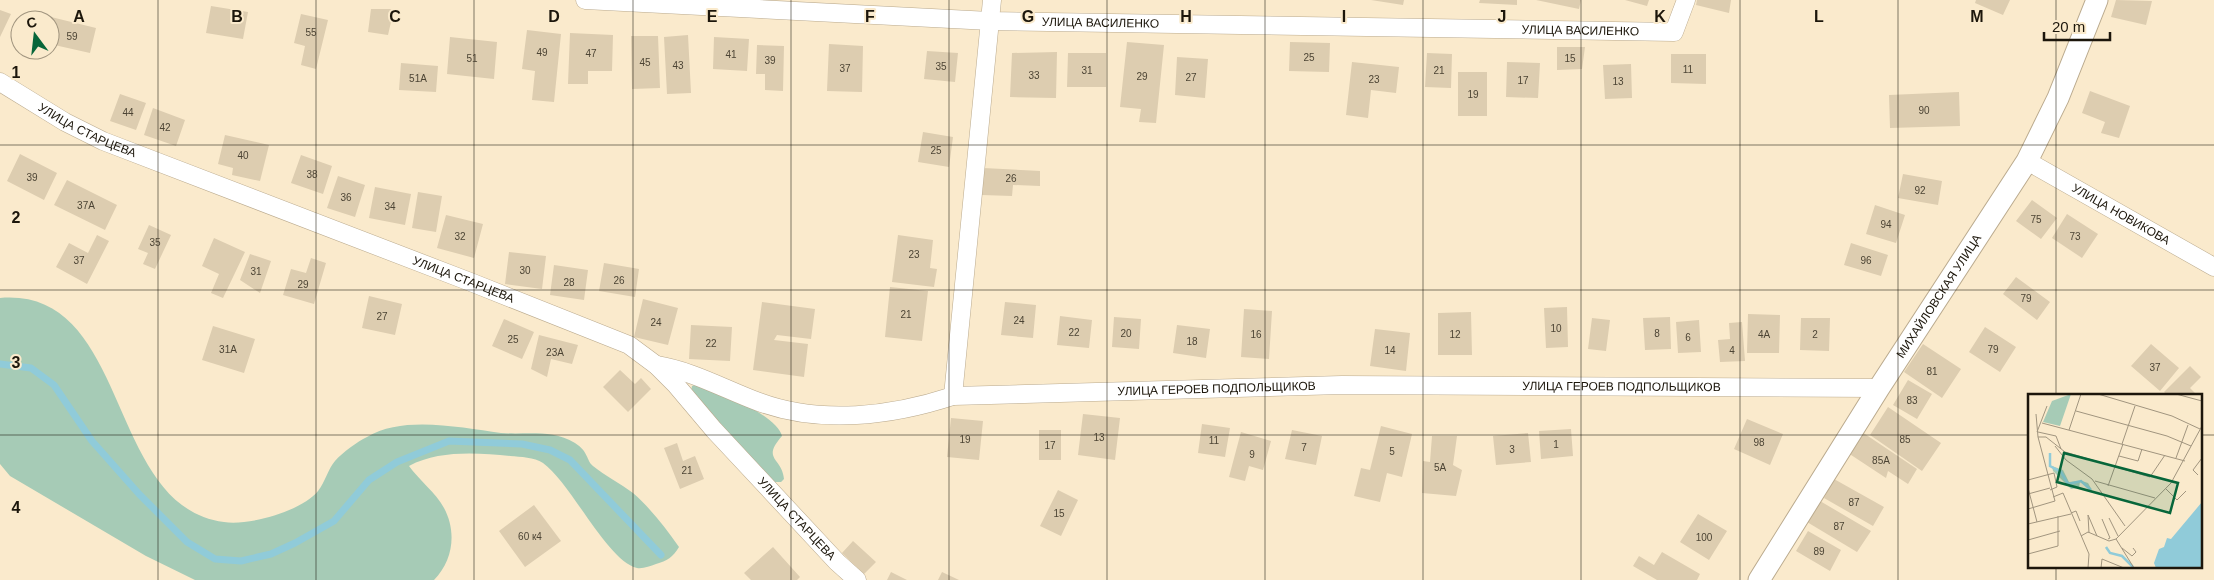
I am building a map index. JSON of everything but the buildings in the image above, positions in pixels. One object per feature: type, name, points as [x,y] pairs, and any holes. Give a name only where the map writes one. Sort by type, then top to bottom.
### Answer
[{"type":"street","name":"УЛИЦА ВАСИЛЕНКО","points":[[585,0],[990,22],[1674,32],[1686,0]]},
{"type":"street","points":[[953,396],[992,0]]},
{"type":"street","name":"МИХАЙЛОВСКАЯ УЛИЦА","points":[[1759,580],[1878,388],[2027,161],[2058,98],[2097,0]]},
{"type":"street","name":"УЛИЦА СТАРЦЕВА","points":[[0,82],[65,122],[103,141],[629,345],[656,364],[725,443],[837,562],[857,580]]},
{"type":"street","name":"УЛИЦА НОВИКОВА","points":[[2027,161],[2214,267]]},
{"type":"street","name":"УЛИЦА ГЕРОЕВ ПОДПОЛЬЩИКОВ","points":[[656,364],[686,371],[760,402],[794,411],[855,415],[880,414],[915,407],[953,396],[1342,385],[1878,388]]},
{"type":"green space","points":[[0,298],[43,304],[74,326],[98,360],[136,442],[157,479],[186,508],[224,522],[247,522],[288,511],[300,505],[318,491],[335,461],[367,437],[382,430],[398,426],[433,425],[501,433],[548,434],[575,443],[583,450],[593,466],[640,499],[658,518],[679,547],[667,560],[637,568],[625,562],[601,537],[565,487],[543,463],[523,457],[458,454],[433,457],[409,466],[441,502],[451,527],[452,536],[449,555],[434,580],[195,580],[146,556],[10,476],[0,464]]},
{"type":"green space","points":[[697,384],[746,404],[770,420],[778,428],[782,436],[773,450],[773,454],[780,466],[784,479],[781,482],[775,482],[696,402],[691,391],[692,386]]},
{"type":"waterway","points":[[0,364],[31,368],[54,385],[92,441],[139,494],[187,542],[215,559],[241,561],[271,554],[295,543],[334,521],[369,480],[397,462],[449,441],[522,444],[550,450],[570,460],[661,555]]}]
